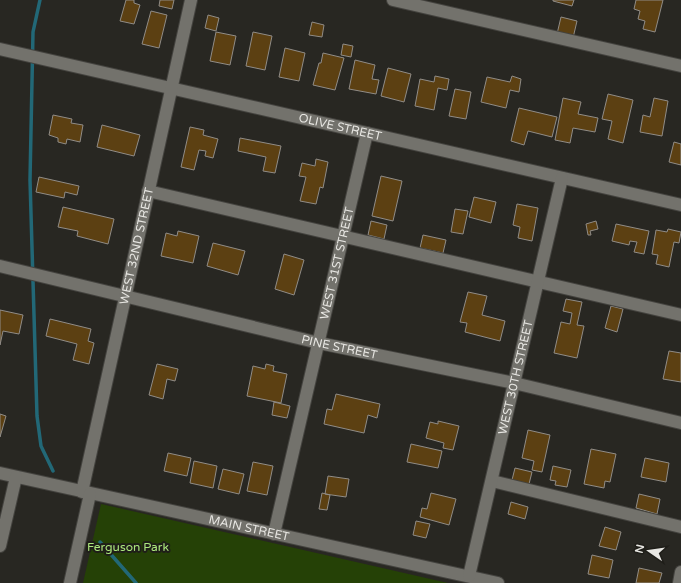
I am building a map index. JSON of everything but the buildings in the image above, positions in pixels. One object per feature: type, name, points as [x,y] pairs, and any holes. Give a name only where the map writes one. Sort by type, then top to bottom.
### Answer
[{"type":"street","name":"WEST 32ND STREET","points":[[70,583],[86,493],[125,296],[191,0]]},
{"type":"street","points":[[393,0],[681,66]]},
{"type":"street","name":"OLIVE STREET","points":[[0,49],[681,205]]},
{"type":"street","name":"WEST 31ST STREET","points":[[274,534],[367,133]]},
{"type":"street","name":"WEST 30TH STREET","points":[[469,576],[562,178]]},
{"type":"street","points":[[148,192],[681,315]]},
{"type":"street","name":"PINE STREET","points":[[0,266],[319,343],[514,383],[681,422]]},
{"type":"street","name":"MAIN STREET","points":[[0,473],[498,583]]},
{"type":"street","points":[[0,546],[16,477]]},
{"type":"street","points":[[492,482],[681,527]]},
{"type":"street","points":[[679,583],[681,572]]},
{"type":"green space","name":"Ferguson Park","points":[[101,504],[448,583],[83,583]]},
{"type":"waterway","points":[[40,0],[33,32],[30,180],[37,416],[41,446],[53,471]]},
{"type":"waterway","points":[[100,542],[136,583]]}]
